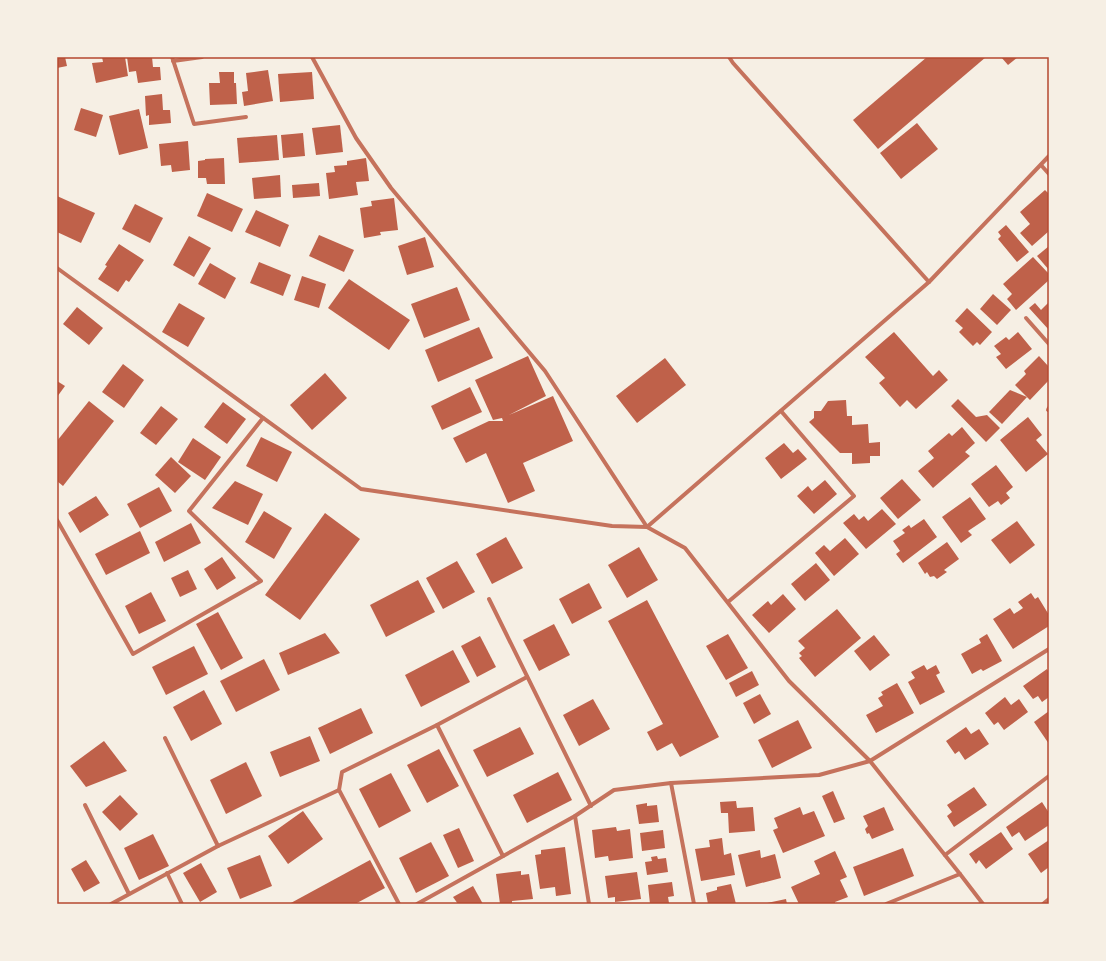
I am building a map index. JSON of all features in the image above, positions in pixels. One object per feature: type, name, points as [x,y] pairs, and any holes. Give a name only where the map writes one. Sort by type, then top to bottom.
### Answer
[{"type":"street","points":[[202,57],[173,59],[194,124],[246,117]]},
{"type":"street","points":[[312,57],[356,138],[391,188],[545,372],[647,527]]},
{"type":"street","points":[[729,57],[929,282]]},
{"type":"street","points":[[647,527],[929,282],[1049,156]]},
{"type":"street","points":[[1041,165],[1049,174]]},
{"type":"street","points":[[57,268],[361,489],[612,526],[647,527],[685,548],[789,681],[870,760],[983,904]]},
{"type":"street","points":[[1026,318],[1049,344]]},
{"type":"street","points":[[728,602],[854,496],[781,411]]},
{"type":"street","points":[[57,520],[133,654],[261,581],[189,511],[263,418]]},
{"type":"street","points":[[489,599],[591,806]]},
{"type":"street","points":[[417,904],[576,816],[614,790],[671,783],[819,775],[870,760],[1049,650]]},
{"type":"street","points":[[399,904],[339,790],[342,772],[437,725],[527,677]]},
{"type":"street","points":[[437,725],[503,856]]},
{"type":"street","points":[[165,738],[218,846]]},
{"type":"street","points":[[945,855],[1049,776]]},
{"type":"street","points":[[671,783],[694,904]]},
{"type":"street","points":[[111,904],[218,846],[339,790]]},
{"type":"street","points":[[85,805],[129,894]]},
{"type":"street","points":[[576,816],[589,904]]},
{"type":"street","points":[[167,873],[182,904]]},
{"type":"street","points":[[886,904],[960,874]]},
{"type":"street","points":[[1043,904],[1049,899]]},
{"type":"building","points":[[57,57],[65,57],[67,66],[57,68]]},
{"type":"building","points":[[102,57],[125,57],[128,76],[96,83],[92,63],[103,62]]},
{"type":"building","points":[[127,57],[152,57],[153,67],[160,67],[161,80],[138,83],[136,71],[129,72]]},
{"type":"building","points":[[927,57],[986,57],[878,149],[853,120]]},
{"type":"building","points":[[1001,57],[1018,57],[1008,65]]},
{"type":"building","points":[[268,70],[273,101],[244,106],[242,92],[248,91],[246,73]]},
{"type":"building","points":[[219,72],[234,72],[237,104],[210,105],[209,83],[220,83]]},
{"type":"building","points":[[312,72],[314,99],[280,102],[278,74]]},
{"type":"building","points":[[162,94],[163,110],[170,110],[171,123],[149,125],[149,115],[146,116],[145,96]]},
{"type":"building","points":[[81,108],[103,115],[96,137],[74,130]]},
{"type":"building","points":[[139,109],[148,148],[119,155],[109,116]]},
{"type":"building","points":[[917,123],[938,149],[901,179],[880,153]]},
{"type":"building","points":[[340,125],[343,152],[316,155],[312,128]]},
{"type":"building","points":[[303,133],[305,156],[283,158],[281,135]]},
{"type":"building","points":[[277,135],[279,160],[239,163],[237,138]]},
{"type":"building","points":[[188,141],[190,170],[172,172],[171,165],[161,166],[159,144]]},
{"type":"building","points":[[224,158],[225,184],[207,184],[206,178],[198,178],[198,161]]},
{"type":"building","points":[[366,158],[369,181],[356,182],[358,195],[329,199],[326,173],[335,172],[334,166],[347,165],[347,161]]},
{"type":"building","points":[[280,175],[281,197],[254,199],[252,178]]},
{"type":"building","points":[[319,183],[320,196],[293,198],[292,185]]},
{"type":"building","points":[[1045,190],[1049,194],[1049,231],[1032,246],[1020,233],[1030,224],[1020,212]]},
{"type":"building","points":[[207,193],[243,209],[232,232],[197,216]]},
{"type":"building","points":[[57,196],[95,213],[81,243],[57,232]]},
{"type":"building","points":[[394,198],[398,230],[380,232],[381,235],[364,238],[360,208],[372,206],[371,201]]},
{"type":"building","points":[[135,204],[163,218],[150,243],[122,229]]},
{"type":"building","points":[[256,210],[289,225],[280,247],[245,232]]},
{"type":"building","points":[[1006,225],[1029,252],[1017,262],[998,239],[1001,236],[998,232]]},
{"type":"building","points":[[319,235],[354,250],[344,272],[309,256]]},
{"type":"building","points":[[189,236],[211,248],[194,277],[173,265]]},
{"type":"building","points":[[425,237],[434,267],[407,275],[398,246]]},
{"type":"building","points":[[119,244],[144,260],[129,282],[126,280],[118,292],[98,279],[107,266],[105,265]]},
{"type":"building","points":[[1049,246],[1049,270],[1037,256]]},
{"type":"building","points":[[1033,257],[1049,274],[1049,280],[1016,310],[1007,299],[1012,294],[1003,284]]},
{"type":"building","points":[[259,262],[291,275],[283,296],[250,283]]},
{"type":"building","points":[[210,263],[236,278],[225,299],[198,284]]},
{"type":"building","points":[[302,276],[326,284],[319,308],[294,300]]},
{"type":"building","points":[[349,279],[410,320],[389,350],[328,308]]},
{"type":"building","points":[[457,287],[470,320],[424,338],[411,304]]},
{"type":"building","points":[[993,294],[1011,310],[997,325],[980,309]]},
{"type":"building","points":[[1049,302],[1049,330],[1029,308],[1035,303],[1041,310]]},
{"type":"building","points":[[179,303],[205,318],[188,347],[162,332]]},
{"type":"building","points":[[77,307],[103,328],[89,345],[63,324]]},
{"type":"building","points":[[967,308],[992,332],[980,345],[977,342],[973,346],[959,332],[963,328],[955,321]]},
{"type":"building","points":[[479,327],[493,358],[438,382],[425,350]]},
{"type":"building","points":[[894,332],[933,376],[939,370],[948,380],[916,409],[907,400],[900,407],[879,383],[885,378],[865,357]]},
{"type":"building","points":[[1018,332],[1032,349],[1006,369],[996,357],[1001,354],[994,346],[1006,337],[1009,340]]},
{"type":"building","points":[[528,356],[546,396],[509,415],[553,396],[573,441],[523,463],[535,491],[508,503],[486,453],[466,463],[453,438],[489,421],[503,421],[502,418],[493,420],[475,380]]},
{"type":"building","points":[[1039,356],[1049,367],[1049,380],[1030,400],[1015,385],[1026,374],[1024,371]]},
{"type":"building","points":[[665,358],[686,385],[637,423],[616,396]]},
{"type":"building","points":[[123,364],[144,380],[124,408],[102,392]]},
{"type":"building","points":[[325,373],[347,398],[312,430],[290,405]]},
{"type":"building","points":[[57,381],[65,386],[57,397]]},
{"type":"building","points":[[470,387],[482,412],[442,430],[431,406]]},
{"type":"building","points":[[1010,390],[1027,397],[1002,424],[989,412]]},
{"type":"building","points":[[958,399],[976,417],[987,415],[1000,428],[986,442],[951,406]]},
{"type":"building","points":[[846,400],[847,416],[852,416],[852,425],[868,424],[869,443],[880,442],[880,456],[870,456],[870,463],[852,464],[852,453],[840,453],[809,422],[814,418],[814,411],[821,411],[828,401]]},
{"type":"building","points":[[89,401],[114,421],[63,486],[57,481],[57,441]]},
{"type":"building","points":[[223,402],[246,419],[227,444],[204,427]]},
{"type":"building","points":[[161,406],[178,419],[156,445],[140,433]]},
{"type":"building","points":[[1028,417],[1042,435],[1036,440],[1048,454],[1026,472],[1000,440]]},
{"type":"building","points":[[962,427],[975,443],[965,452],[970,456],[933,488],[918,471],[934,458],[928,451],[949,433],[952,436]]},
{"type":"building","points":[[261,437],[292,452],[277,482],[246,466]]},
{"type":"building","points":[[193,438],[221,457],[205,480],[178,462]]},
{"type":"building","points":[[784,443],[793,453],[798,449],[807,459],[781,479],[765,458]]},
{"type":"building","points":[[171,457],[191,476],[175,493],[155,475]]},
{"type":"building","points":[[996,465],[1013,487],[1006,493],[1010,498],[1001,505],[998,501],[989,507],[971,484]]},
{"type":"building","points":[[902,479],[921,500],[898,519],[880,498]]},
{"type":"building","points":[[825,480],[837,494],[814,514],[797,496],[808,486],[812,491]]},
{"type":"building","points":[[235,481],[263,494],[248,525],[212,508]]},
{"type":"building","points":[[159,487],[172,511],[140,528],[127,504]]},
{"type":"building","points":[[96,496],[109,515],[80,533],[68,513]]},
{"type":"building","points":[[970,497],[986,519],[968,531],[972,535],[961,543],[942,517]]},
{"type":"building","points":[[882,509],[896,524],[866,549],[843,523],[854,514],[859,520],[864,516],[868,521]]},
{"type":"building","points":[[264,511],[292,528],[274,559],[245,542]]},
{"type":"building","points":[[325,513],[360,539],[300,620],[265,595]]},
{"type":"building","points":[[924,519],[937,537],[903,563],[896,554],[900,551],[893,541],[905,533],[902,530],[909,525],[911,528]]},
{"type":"building","points":[[1017,521],[1035,545],[1010,564],[991,540]]},
{"type":"building","points":[[191,523],[201,543],[164,562],[155,542]]},
{"type":"building","points":[[140,531],[150,553],[106,575],[95,554]]},
{"type":"building","points":[[506,537],[523,568],[492,584],[476,554]]},
{"type":"building","points":[[845,538],[859,554],[834,576],[815,553],[824,545],[830,551]]},
{"type":"building","points":[[947,542],[959,559],[944,570],[947,572],[937,579],[934,576],[930,577],[927,572],[925,574],[918,563]]},
{"type":"building","points":[[639,547],[658,580],[627,598],[608,565]]},
{"type":"building","points":[[222,557],[236,578],[217,590],[204,569]]},
{"type":"building","points":[[457,561],[475,592],[443,609],[426,578]]},
{"type":"building","points":[[816,563],[830,580],[805,601],[791,584]]},
{"type":"building","points":[[188,570],[197,589],[180,597],[171,578]]},
{"type":"building","points":[[418,580],[435,612],[386,637],[370,605]]},
{"type":"building","points":[[589,583],[602,608],[572,624],[559,599]]},
{"type":"building","points":[[151,592],[166,621],[139,634],[125,606]]},
{"type":"building","points":[[1031,593],[1035,599],[1038,597],[1049,615],[1049,626],[1013,649],[993,619],[1010,608],[1014,614],[1023,608],[1018,602]]},
{"type":"building","points":[[783,594],[796,609],[769,633],[752,615],[768,601],[771,605]]},
{"type":"building","points":[[647,600],[719,737],[680,757],[672,743],[657,751],[647,732],[663,724],[608,621]]},
{"type":"building","points":[[837,609],[861,638],[815,677],[799,658],[802,656],[799,653],[805,648],[798,641]]},
{"type":"building","points":[[218,612],[243,658],[221,670],[196,624]]},
{"type":"building","points":[[554,624],[570,655],[539,671],[523,640]]},
{"type":"building","points":[[325,633],[340,653],[288,675],[279,653]]},
{"type":"building","points":[[728,634],[748,668],[726,680],[706,646]]},
{"type":"building","points":[[987,634],[1002,661],[983,671],[981,669],[972,674],[961,654],[981,643],[979,639]]},
{"type":"building","points":[[874,635],[890,655],[870,671],[854,651]]},
{"type":"building","points":[[480,636],[496,667],[477,677],[461,646]]},
{"type":"building","points":[[194,646],[208,674],[166,695],[152,667]]},
{"type":"building","points":[[453,650],[470,682],[421,707],[405,675]]},
{"type":"building","points":[[264,659],[280,690],[236,712],[220,681]]},
{"type":"building","points":[[924,665],[927,670],[936,665],[940,673],[936,675],[945,692],[920,705],[908,682],[915,678],[911,672]]},
{"type":"building","points":[[1047,669],[1049,673],[1049,697],[1042,702],[1038,696],[1033,699],[1023,686]]},
{"type":"building","points":[[752,671],[759,685],[736,697],[729,683]]},
{"type":"building","points":[[897,683],[914,713],[876,733],[866,715],[883,706],[878,698],[883,695],[881,692]]},
{"type":"building","points":[[204,690],[222,724],[191,741],[173,707]]},
{"type":"building","points":[[760,694],[771,714],[754,724],[743,703]]},
{"type":"building","points":[[1005,697],[1011,705],[1019,699],[1028,712],[1004,730],[998,722],[994,725],[985,713]]},
{"type":"building","points":[[593,699],[610,729],[579,746],[563,715]]},
{"type":"building","points":[[361,708],[373,733],[330,754],[318,728]]},
{"type":"building","points":[[1049,711],[1049,744],[1034,722]]},
{"type":"building","points":[[798,720],[812,748],[772,768],[758,740]]},
{"type":"building","points":[[520,727],[534,754],[487,777],[473,750]]},
{"type":"building","points":[[966,727],[971,734],[979,729],[989,744],[965,760],[959,751],[955,754],[946,741]]},
{"type":"building","points":[[310,736],[320,761],[280,777],[270,752]]},
{"type":"building","points":[[104,741],[127,771],[86,787],[70,766]]},
{"type":"building","points":[[439,749],[459,786],[427,803],[407,765]]},
{"type":"building","points":[[246,762],[262,796],[226,814],[210,780]]},
{"type":"building","points":[[558,772],[572,800],[527,823],[513,795]]},
{"type":"building","points":[[391,773],[411,811],[379,828],[359,789]]},
{"type":"building","points":[[974,787],[987,805],[954,827],[947,816],[952,812],[947,805]]},
{"type":"building","points":[[833,791],[845,819],[834,823],[822,796]]},
{"type":"building","points":[[120,795],[138,814],[120,831],[102,812]]},
{"type":"building","points":[[736,801],[737,808],[753,807],[755,831],[729,833],[728,813],[721,813],[720,802]]},
{"type":"building","points":[[1042,802],[1049,813],[1049,825],[1025,841],[1019,832],[1012,837],[1006,827]]},
{"type":"building","points":[[647,803],[647,806],[657,805],[659,822],[639,824],[636,805]]},
{"type":"building","points":[[800,807],[803,815],[814,811],[825,836],[783,853],[773,830],[778,828],[774,818]]},
{"type":"building","points":[[884,807],[894,830],[872,839],[869,833],[867,834],[865,829],[868,826],[863,816]]},
{"type":"building","points":[[303,811],[323,839],[288,864],[268,836]]},
{"type":"building","points":[[616,827],[617,831],[630,829],[633,858],[609,861],[608,856],[595,858],[592,830]]},
{"type":"building","points":[[459,828],[474,861],[458,868],[443,835]]},
{"type":"building","points":[[663,830],[665,848],[642,851],[640,833]]},
{"type":"building","points":[[1001,832],[1013,849],[986,869],[979,860],[976,864],[969,854]]},
{"type":"building","points":[[153,834],[169,866],[139,880],[124,848]]},
{"type":"building","points":[[722,838],[724,855],[731,853],[735,875],[701,881],[695,849],[710,847],[709,840]]},
{"type":"building","points":[[1049,840],[1049,867],[1041,873],[1028,854]]},
{"type":"building","points":[[431,842],[449,876],[416,893],[399,858]]},
{"type":"building","points":[[565,847],[571,894],[556,896],[555,887],[540,889],[535,855],[541,854],[541,850]]},
{"type":"building","points":[[903,848],[914,876],[864,896],[853,867]]},
{"type":"building","points":[[760,850],[761,858],[775,854],[781,878],[746,887],[738,855]]},
{"type":"building","points":[[835,851],[847,877],[840,880],[848,897],[835,902],[835,904],[799,904],[791,887],[820,874],[814,861]]},
{"type":"building","points":[[260,855],[272,886],[240,899],[227,868]]},
{"type":"building","points":[[657,856],[658,859],[666,858],[668,872],[647,875],[645,862],[652,861],[651,857]]},
{"type":"building","points":[[86,860],[100,883],[84,892],[71,869]]},
{"type":"building","points":[[370,860],[385,888],[355,904],[289,904]]},
{"type":"building","points":[[201,863],[217,892],[200,902],[183,873]]},
{"type":"building","points":[[521,871],[521,875],[529,874],[533,899],[512,901],[512,904],[500,904],[496,874]]},
{"type":"building","points":[[637,872],[641,899],[615,902],[615,897],[608,898],[605,876]]},
{"type":"building","points":[[672,882],[674,896],[668,897],[669,903],[650,904],[648,885]]},
{"type":"building","points":[[731,884],[736,904],[708,904],[706,893],[717,890],[717,887]]},
{"type":"building","points":[[473,886],[483,904],[458,904],[453,897]]},
{"type":"building","points":[[786,899],[787,904],[767,904],[767,903]]}]
